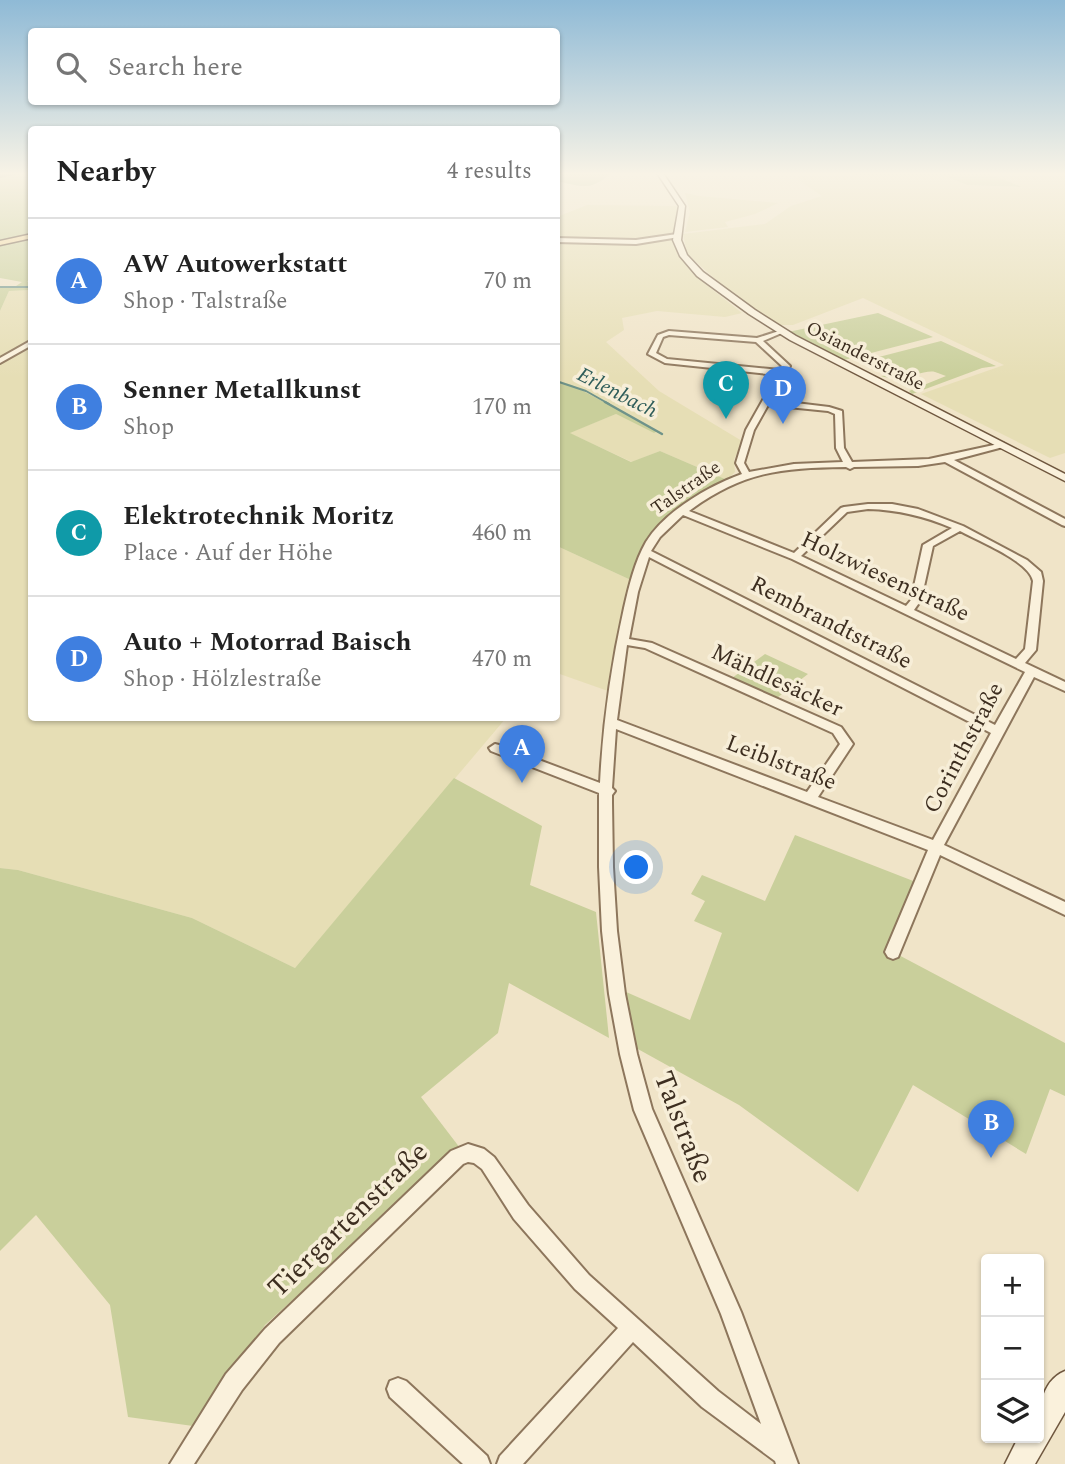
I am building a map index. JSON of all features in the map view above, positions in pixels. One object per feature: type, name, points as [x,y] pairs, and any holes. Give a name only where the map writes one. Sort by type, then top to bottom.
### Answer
[{"type":"street","points":[[609,241],[640,241]]},
{"type":"street","name":"Osianderstraße","points":[[679,241],[682,253],[700,274],[782,332],[1065,478]]},
{"type":"street","points":[[782,332],[758,340],[669,332],[660,336],[652,354],[665,361],[783,373]]},
{"type":"street","points":[[746,474],[741,460],[750,430],[783,373],[785,362],[758,340]]},
{"type":"street","points":[[0,361],[28,344]]},
{"type":"street","points":[[765,402],[829,409],[839,413],[840,447],[850,466]]},
{"type":"street","name":"Talstraße","points":[[784,1459],[731,1312],[638,1093],[617,988],[611,938],[608,791],[609,722],[622,641],[646,552],[657,534],[718,486],[746,474],[948,460],[1000,445]]},
{"type":"street","points":[[948,460],[1065,523]]},
{"type":"street","points":[[795,557],[836,515],[850,509],[916,509],[959,528],[1024,562],[1036,572],[1038,582],[1030,650],[1018,664]]},
{"type":"street","name":"Holzwiesenstraße","points":[[684,512],[795,557],[1065,687]]},
{"type":"street","points":[[908,611],[916,600],[928,545],[959,528]]},
{"type":"street","name":"Rembrandtstraße","points":[[646,552],[997,731]]},
{"type":"street","name":"Mähdlesäcker","points":[[622,641],[648,645],[837,730],[847,744],[810,798]]},
{"type":"street","name":"Corinthstraße","points":[[936,847],[1032,671]]},
{"type":"street","name":"Leiblstraße","points":[[609,722],[936,847],[1065,909]]},
{"type":"street","points":[[495,748],[608,791]]},
{"type":"street","points":[[893,952],[936,847]]},
{"type":"street","name":"Tiergartenstraße","points":[[181,1464],[234,1382],[272,1336],[428,1184],[457,1157],[468,1153],[478,1155],[488,1163],[544,1240],[631,1329],[710,1399],[784,1459]]},
{"type":"street","points":[[508,1464],[631,1329]]},
{"type":"street","points":[[1044,1421],[1065,1385]]},
{"type":"street","points":[[398,1390],[479,1464]]},
{"type":"street","points":[[1018,1464],[1031,1443]]},
{"type":"shaded area","points":[[560,241],[676,241],[677,254],[694,275],[742,313],[725,317],[657,311],[622,318],[624,330],[606,342],[659,391],[742,441],[734,460],[735,472],[725,479],[660,451],[632,462],[569,433],[616,414],[654,433],[658,431],[560,381]]},
{"type":"shaded area","points":[[684,241],[1065,241],[1065,453],[1050,458],[921,394],[1004,365],[863,298],[793,325],[778,325],[723,286],[687,254]]},
{"type":"shaded area","points":[[28,290],[28,721],[503,721],[295,968],[192,918],[18,870],[0,868],[0,311],[9,291]]},
{"type":"shaded area","points":[[560,547],[633,581],[616,642],[608,691],[560,674]]},
{"type":"green space","points":[[28,241],[28,290],[9,291],[0,311],[0,288],[13,288],[22,282],[0,278],[0,244]]},
{"type":"green space","points":[[878,313],[933,337],[844,360],[788,332]]},
{"type":"green space","points":[[941,341],[996,366],[982,368],[912,394],[909,391],[946,376],[930,372],[889,378],[881,376],[904,373],[871,359]]},
{"type":"green space","points":[[560,381],[658,431],[654,433],[616,414],[570,433],[631,462],[660,451],[725,479],[659,527],[633,581],[560,547]]},
{"type":"green space","points":[[765,654],[808,674],[777,698],[732,678]]},
{"type":"green space","points":[[454,778],[542,826],[530,885],[596,912],[609,1038],[509,983],[498,1033],[421,1097],[460,1148],[265,1325],[193,1426],[128,1417],[110,1305],[36,1215],[0,1251],[0,868],[18,870],[192,918],[295,968]]},
{"type":"green space","points":[[795,835],[921,884],[893,952],[1065,1043],[1065,1096],[1050,1089],[1026,1154],[913,1085],[858,1192],[739,1105],[627,1043],[617,988],[690,1020],[722,933],[694,921],[705,901],[691,894],[702,875],[765,901]]},
{"type":"waterway","name":"Erlenbach","points":[[0,287],[28,287]]},
{"type":"waterway","name":"Erlenbach","points":[[560,382],[586,391],[609,404]]},
{"type":"waterway","name":"Erlenbach","points":[[605,402],[662,434]]},
{"type":"place","name":"Elektrotechnik Moritz","points":[[726,419]]},
{"type":"place","name":"Auto + Motorrad Baisch","points":[[783,424]]},
{"type":"place","name":"AW Autowerkstatt","points":[[522,783]]},
{"type":"place","name":"Senner Metallkunst","points":[[991,1158]]}]
